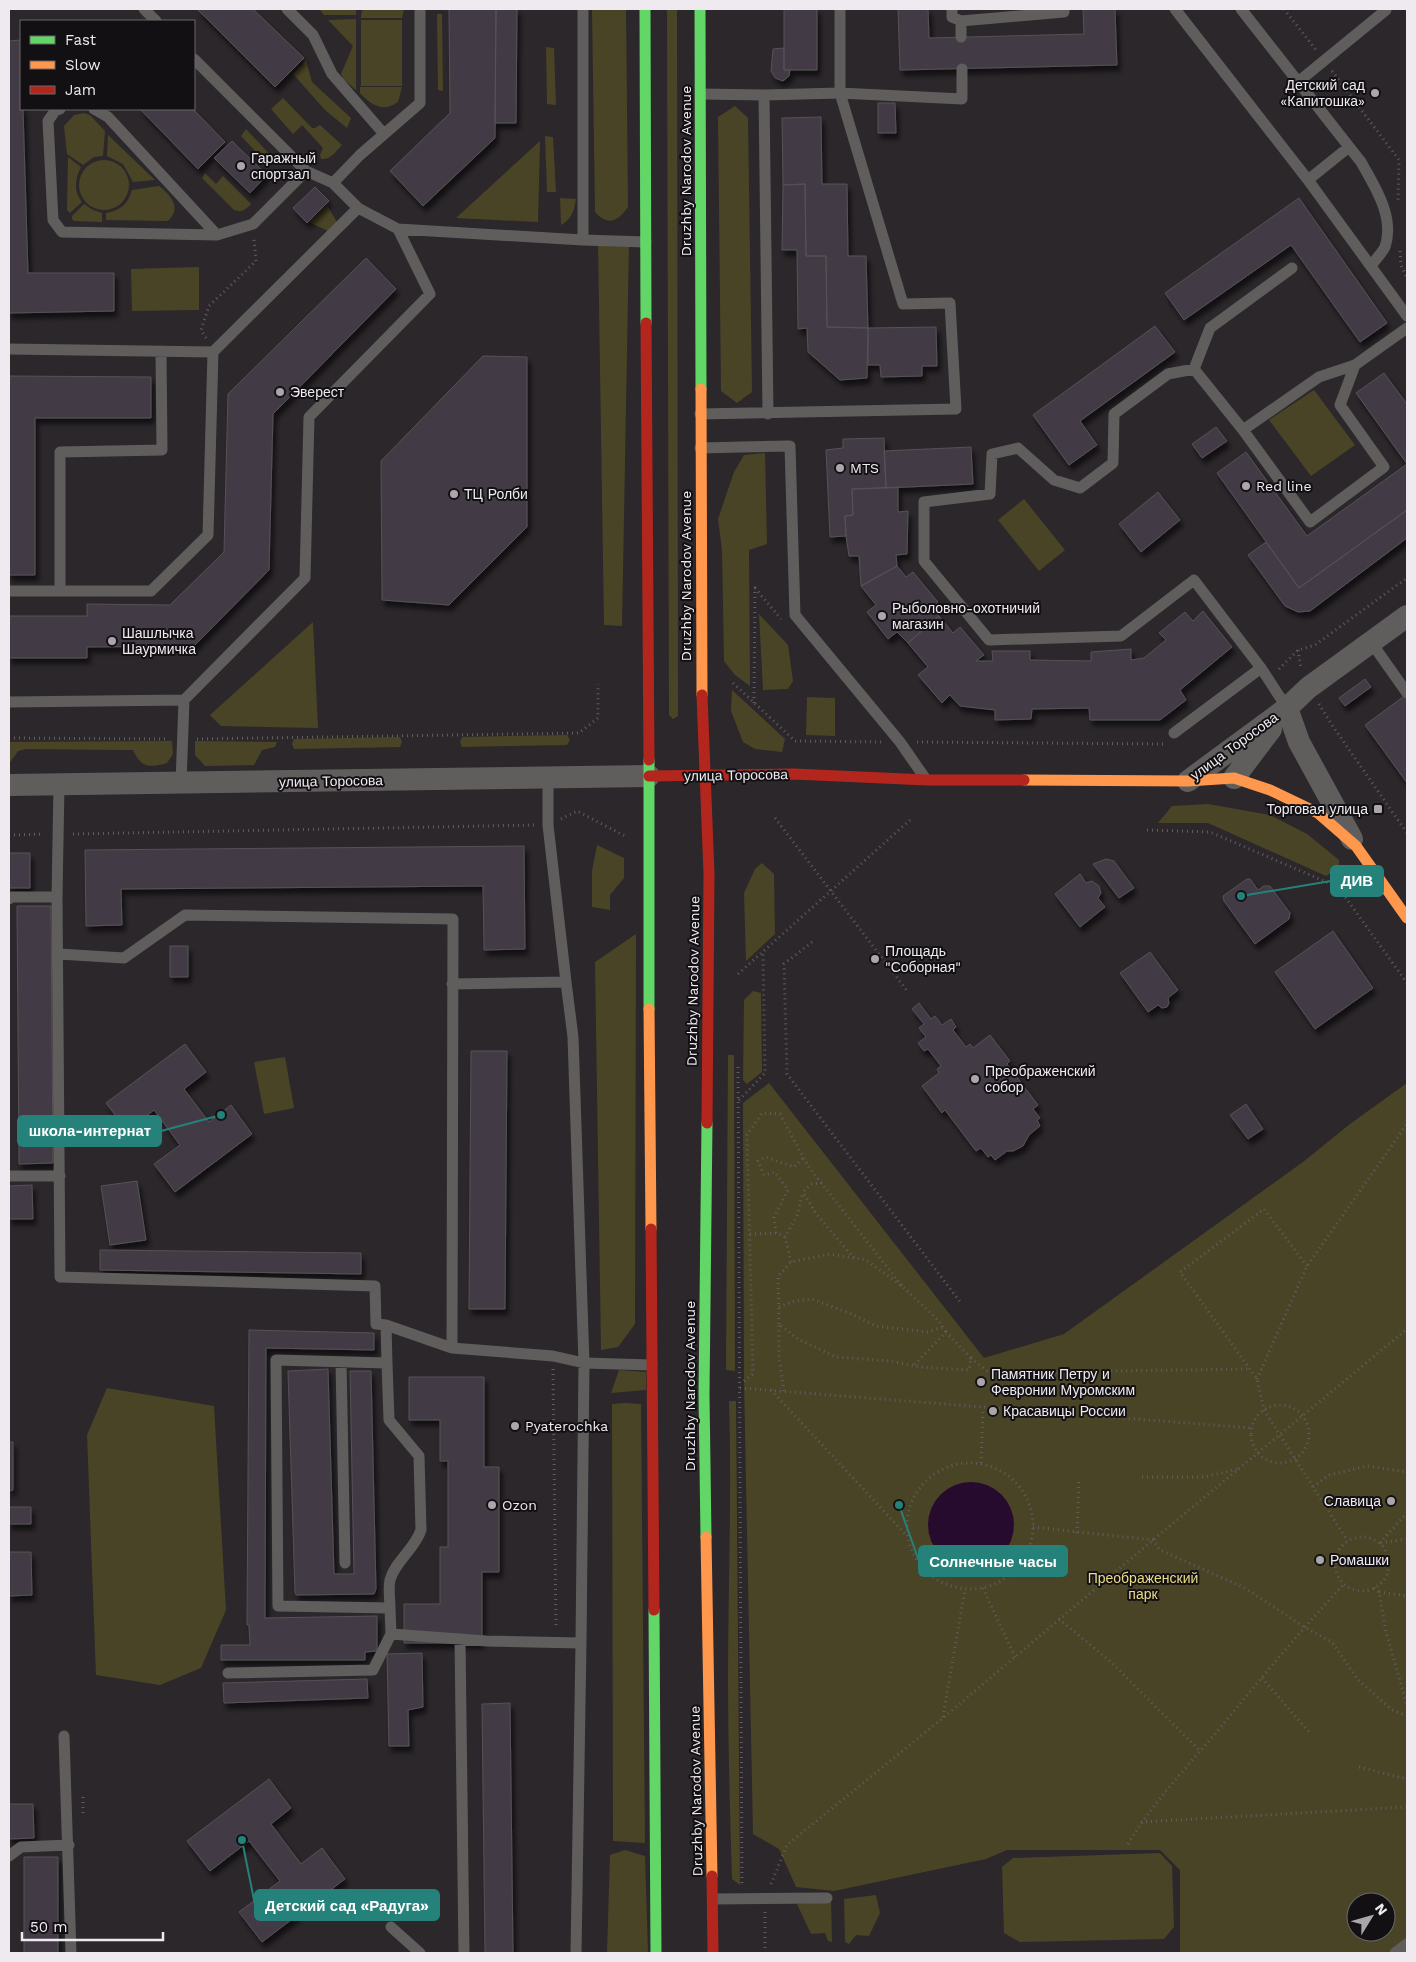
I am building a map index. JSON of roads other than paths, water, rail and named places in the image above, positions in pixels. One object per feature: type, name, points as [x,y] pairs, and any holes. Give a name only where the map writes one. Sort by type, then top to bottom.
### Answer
[{"type":"main road","points":[[645,9],[646,683],[649,776],[656,1953]]},
{"type":"main road","name":"Druzhby Narodov Avenue","points":[[700,9],[701,683],[709,883],[704,1394],[713,1953]]},
{"type":"main road","name":"улица Торосова","points":[[649,776],[794,774],[926,780],[1188,780]]},
{"type":"main road","points":[[1188,780],[1234,778],[1270,790],[1318,814],[1356,846],[1407,918]]},
{"type":"street","name":"улица Торосова","points":[[1188,780],[1287,708],[1308,688],[1407,616]]},
{"type":"street","points":[[1234,778],[1287,708]]},
{"type":"street","points":[[1287,708],[1299,742],[1356,846]]},
{"type":"street","points":[[1234,778],[1232,763],[1238,744]]},
{"type":"street","name":"улица Торосова","points":[[9,785],[649,776]]},
{"type":"lane","points":[[144,9],[155,20]]},
{"type":"lane","points":[[287,9],[313,35],[332,74],[384,134]]},
{"type":"lane","points":[[333,183],[360,155],[420,103],[420,9]]},
{"type":"lane","points":[[583,9],[583,240]]},
{"type":"lane","points":[[700,414],[956,409],[950,303],[903,304],[840,93],[840,9]]},
{"type":"lane","points":[[952,9],[952,16],[961,20],[1064,12],[1064,9]]},
{"type":"lane","points":[[1175,9],[1308,180],[1407,316]]},
{"type":"lane","points":[[1241,9],[1361,162],[1376,188],[1387,214],[1384,248],[1370,266]]},
{"type":"lane","points":[[1298,82],[1386,10]]},
{"type":"lane","points":[[961,20],[961,37]]},
{"type":"lane","points":[[195,60],[306,171],[333,183],[358,208],[398,228],[583,240],[646,242]]},
{"type":"lane","points":[[701,94],[840,93],[962,99],[962,69]]},
{"type":"lane","points":[[764,95],[768,414]]},
{"type":"lane","points":[[58,110],[48,121],[53,220],[62,232],[217,235],[253,224],[306,171]]},
{"type":"lane","points":[[96,110],[108,117],[217,235]]},
{"type":"lane","points":[[1308,180],[1349,147]]},
{"type":"lane","points":[[9,591],[151,591],[208,535],[213,352],[358,208]]},
{"type":"lane","points":[[181,784],[184,700],[305,578],[309,417],[430,294],[398,228]]},
{"type":"lane","points":[[1194,369],[1210,328],[1292,268]]},
{"type":"lane","points":[[1243,430],[1319,377],[1355,365],[1407,328]]},
{"type":"lane","points":[[9,349],[213,352]]},
{"type":"lane","points":[[60,591],[60,452],[162,450],[161,351]]},
{"type":"lane","points":[[1194,369],[1243,430],[1310,522],[1384,467],[1340,405],[1355,365]]},
{"type":"lane","points":[[1194,369],[1168,374],[1114,414],[1113,463],[1080,488],[1054,480],[1018,448],[992,454],[990,494],[924,502],[924,561],[989,640],[1121,636],[1194,580],[1261,668],[1287,708]]},
{"type":"lane","points":[[700,448],[790,446],[795,615],[900,742],[926,780]]},
{"type":"lane","points":[[1371,642],[1407,693]]},
{"type":"lane","points":[[1172,739],[1261,668]]},
{"type":"lane","points":[[9,702],[184,700]]},
{"type":"lane","points":[[548,778],[548,825],[573,1038],[584,1363],[576,1953]]},
{"type":"lane","points":[[59,785],[60,834],[57,898],[60,1277],[375,1286],[376,1324],[386,1325],[452,1348],[553,1356],[584,1363],[652,1365]]},
{"type":"lane","points":[[9,899],[12,897],[57,898]]},
{"type":"lane","points":[[58,954],[124,958],[185,915],[453,919],[452,1348]]},
{"type":"lane","points":[[452,984],[566,982]]},
{"type":"lane","points":[[9,1176],[60,1176]]},
{"type":"lane","points":[[228,1673],[373,1670],[391,1634],[390,1581],[394,1570],[418,1540],[421,1530],[419,1456],[389,1420],[386,1325]]},
{"type":"lane","points":[[387,1363],[276,1360],[278,1606],[390,1608]]},
{"type":"lane","points":[[341,1362],[345,1563]]},
{"type":"lane","points":[[391,1634],[460,1639],[581,1643]]},
{"type":"lane","points":[[460,1639],[464,1953]]},
{"type":"lane","points":[[64,1736],[71,1953]]},
{"type":"lane","points":[[9,1856],[21,1847],[69,1846]]},
{"type":"lane","points":[[713,1899],[827,1898]]},
{"type":"lane","points":[[391,1927],[420,1953]]},
{"type":"lane","points":[[1395,1953],[1407,1944]]},
{"type":"place","name":"Детский сад «Капитошка»","points":[[1375,93]]},
{"type":"place","name":"Гаражный спортзал","points":[[241,166]]},
{"type":"place","name":"Эверест","points":[[280,392]]},
{"type":"place","name":"MTS","points":[[840,468]]},
{"type":"place","name":"Red line","points":[[1246,486]]},
{"type":"place","name":"ТЦ Ролби","points":[[454,494]]},
{"type":"place","name":"Рыболовно-охотничий магазин","points":[[882,616]]},
{"type":"place","name":"Шашлычка Шаурмичка","points":[[112,641]]},
{"type":"place","name":"Торговая улица","points":[[1378,809]]},
{"type":"place","name":"ДИВ","points":[[1241,896]]},
{"type":"place","name":"Площадь \"Соборная\"","points":[[875,959]]},
{"type":"place","name":"Преображенский собор","points":[[975,1079]]},
{"type":"place","name":"школа-интернат","points":[[221,1115]]},
{"type":"place","name":"Памятник Петру и Февронии Муромским","points":[[981,1382]]},
{"type":"place","name":"Красавицы России","points":[[993,1411]]},
{"type":"place","name":"Pyaterochka","points":[[515,1426]]},
{"type":"place","name":"Славица","points":[[1391,1501]]},
{"type":"place","name":"Ozon","points":[[492,1505]]},
{"type":"place","name":"Солнечные часы","points":[[899,1505]]},
{"type":"place","name":"Ромашки","points":[[1320,1560]]},
{"type":"place","name":"Детский сад «Радуга»","points":[[242,1840]]},
{"type":"park label","name":"Преображенский парк","points":[[1143,1586]]}]
